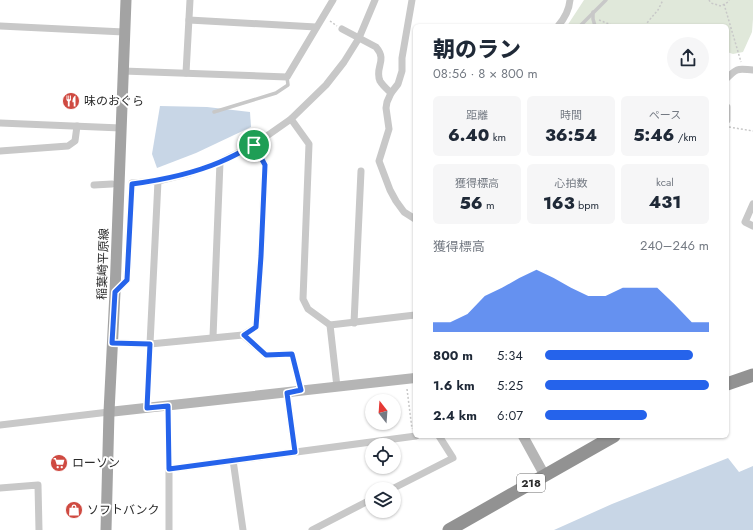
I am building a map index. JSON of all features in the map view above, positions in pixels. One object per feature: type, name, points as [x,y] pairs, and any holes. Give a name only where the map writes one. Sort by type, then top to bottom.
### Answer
[{"type":"highway","points":[[729,383],[753,375]]},
{"type":"highway","name":"218","points":[[449,530],[611,438]]},
{"type":"main road","name":"稲葉崎平原線","points":[[106,530],[108,412],[115,292],[126,0]]},
{"type":"street","points":[[186,73],[190,0]]},
{"type":"street","points":[[123,71],[287,77],[333,0]]},
{"type":"street","points":[[115,292],[127,280],[129,184],[158,181],[190,173],[220,162],[254,145],[291,119],[326,85],[344,62],[359,38],[375,0]]},
{"type":"street","points":[[412,0],[402,58],[402,71],[398,84],[392,93],[386,108],[389,129],[379,161],[390,190],[396,201],[404,212],[413,219]]},
{"type":"street","points":[[560,24],[566,16],[570,5],[570,0]]},
{"type":"street","points":[[189,20],[316,27]]},
{"type":"street","points":[[0,26],[124,32]]},
{"type":"street","points":[[342,29],[376,47],[380,52],[382,58],[378,72],[379,77],[381,83],[392,93]]},
{"type":"street","points":[[729,76],[735,70],[753,70]]},
{"type":"street","points":[[291,119],[309,144],[302,299],[308,309],[330,325],[413,315]]},
{"type":"street","points":[[0,123],[121,128]]},
{"type":"street","points":[[0,151],[68,146],[75,141],[77,126]]},
{"type":"street","points":[[112,343],[150,344],[244,335],[256,327],[265,165],[254,145]]},
{"type":"street","points":[[213,337],[220,162]]},
{"type":"street","points":[[354,323],[361,171]]},
{"type":"street","points":[[150,344],[158,181]]},
{"type":"street","points":[[94,185],[112,184]]},
{"type":"street","points":[[753,204],[745,222],[753,226]]},
{"type":"street","points":[[330,325],[337,387]]},
{"type":"street","points":[[244,335],[266,355],[292,354],[301,390]]},
{"type":"street","points":[[0,424],[410,378]]},
{"type":"street","points":[[287,393],[295,452]]},
{"type":"street","points":[[169,530],[169,469],[413,436]]},
{"type":"street","points":[[401,484],[453,458],[440,438]]},
{"type":"street","points":[[524,438],[545,476]]},
{"type":"street","points":[[233,460],[243,530]]},
{"type":"street","points":[[0,488],[38,485],[39,530]]},
{"type":"street","points":[[312,530],[365,503]]},
{"type":"lane","points":[[582,24],[606,0]]},
{"type":"lane","points":[[593,12],[594,24]]},
{"type":"lane","points":[[214,112],[276,93],[288,85],[287,77]]},
{"type":"path","points":[[646,24],[658,10],[663,0]]},
{"type":"path","points":[[709,0],[721,6],[729,0]]},
{"type":"path","points":[[724,4],[743,69]]},
{"type":"path","points":[[323,17],[342,29]]},
{"type":"path","points":[[593,18],[609,24]]},
{"type":"path","points":[[729,127],[753,131]]},
{"type":"path","points":[[147,408],[150,344]]},
{"type":"path","points":[[410,378],[413,422]]},
{"type":"path","points":[[168,406],[169,469]]},
{"type":"shaded area","points":[[584,0],[753,0],[752,32],[743,52],[733,54],[729,53],[729,24],[568,24]]},
{"type":"water","points":[[160,106],[207,107],[250,112],[251,127],[196,153],[157,168],[152,154]]},
{"type":"water","points":[[728,458],[739,472],[753,466],[753,530],[554,530],[612,504]]},
{"type":"place","name":"味のおぐら","points":[[71,101]]},
{"type":"place","name":"ローソン","points":[[59,463]]},
{"type":"place","name":"ソフトバンク","points":[[74,510]]},
{"type":"route","points":[[254,145],[265,165],[261,256],[256,327],[244,335],[266,355],[292,354],[301,390],[287,393],[295,452],[169,469],[168,406],[147,408],[150,344],[112,343],[115,292],[127,280],[132,184],[158,181],[190,173],[220,162],[254,145]]}]
